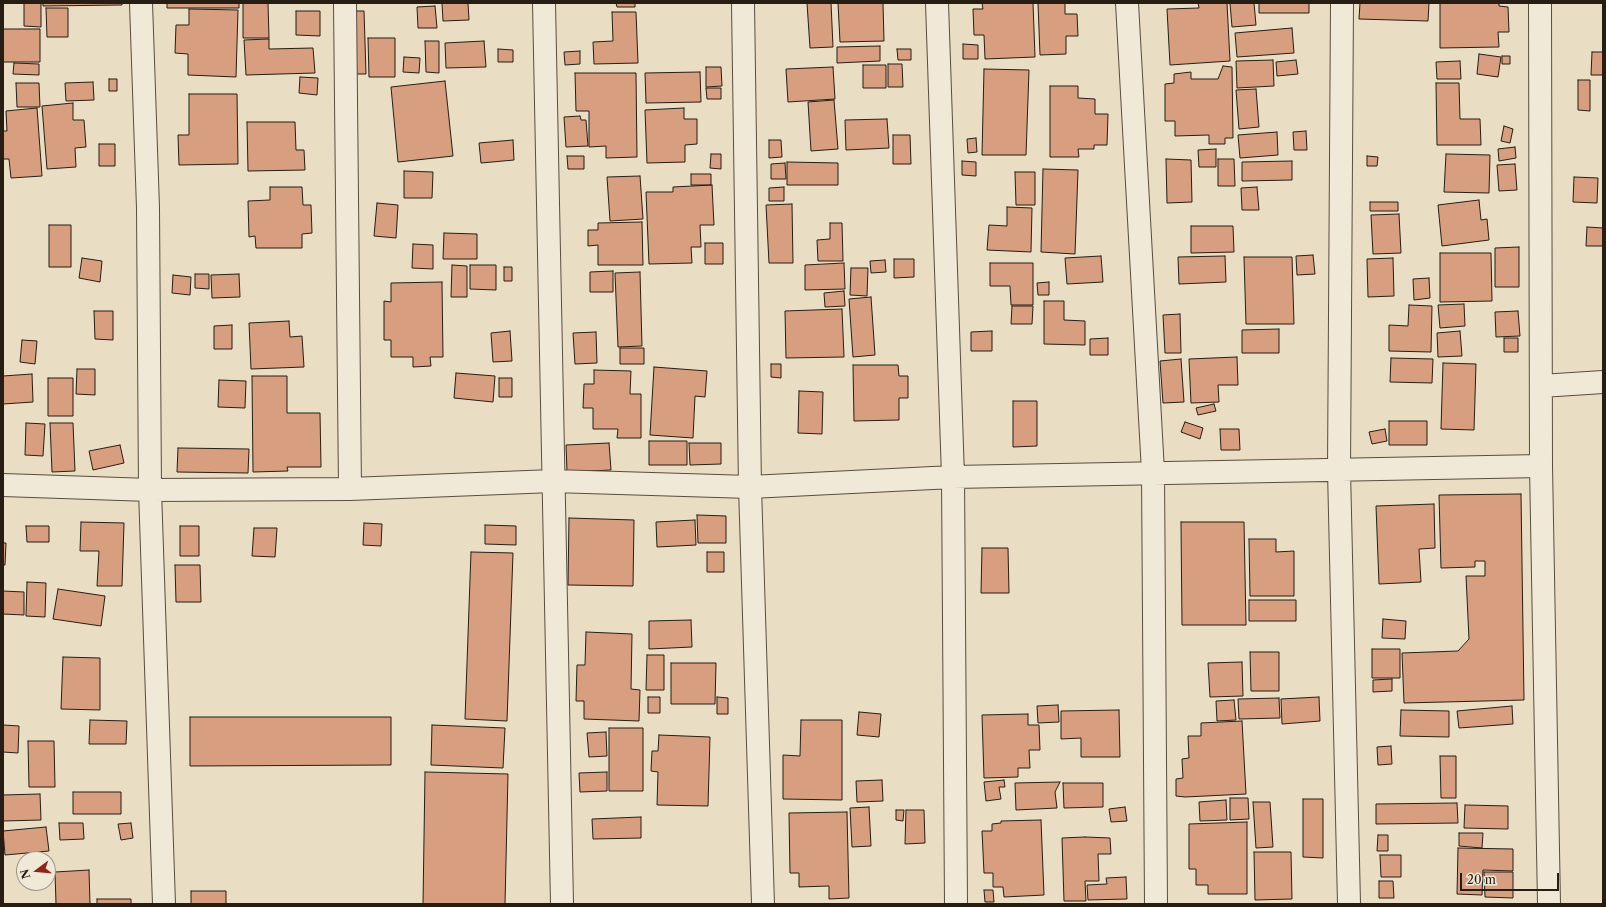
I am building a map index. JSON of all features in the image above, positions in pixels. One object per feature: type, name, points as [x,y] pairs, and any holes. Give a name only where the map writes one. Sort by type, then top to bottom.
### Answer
[{"type":"street","points":[[141,3],[148,208],[150,490],[164,904]]},
{"type":"street","points":[[345,3],[350,489]]},
{"type":"street","points":[[544,3],[562,904]]},
{"type":"street","points":[[743,3],[750,486],[763,904]]},
{"type":"street","points":[[937,3],[952,476],[956,904]]},
{"type":"street","points":[[1127,3],[1153,472],[1156,904]]},
{"type":"street","points":[[1342,3],[1339,470],[1349,904]]},
{"type":"street","points":[[1540,3],[1541,466],[1549,904]]},
{"type":"street","points":[[1541,386],[1603,382]]},
{"type":"street","points":[[3,485],[150,490],[350,489],[553,481],[750,486],[952,476],[1541,466]]},
{"type":"building","points":[[24,3],[41,3],[41,27],[24,26]]},
{"type":"building","points":[[43,3],[122,3],[122,5],[43,6]]},
{"type":"building","points":[[167,3],[239,3],[239,8],[167,8]]},
{"type":"building","points":[[243,3],[268,3],[269,38],[243,38]]},
{"type":"building","points":[[442,3],[468,3],[469,20],[443,21]]},
{"type":"building","points":[[616,3],[635,3],[635,7],[617,7]]},
{"type":"building","points":[[807,3],[831,3],[833,47],[810,48]]},
{"type":"building","points":[[838,3],[883,3],[884,41],[840,42]]},
{"type":"building","points":[[982,3],[1033,3],[1035,57],[985,59],[984,35],[974,35],[973,9],[983,9]]},
{"type":"building","points":[[1038,3],[1065,3],[1065,14],[1077,14],[1078,36],[1066,36],[1066,54],[1040,55]]},
{"type":"building","points":[[1198,3],[1227,3],[1230,61],[1170,65],[1167,9],[1199,8]]},
{"type":"building","points":[[1230,3],[1254,3],[1256,25],[1232,27]]},
{"type":"building","points":[[1259,3],[1309,3],[1309,13],[1259,13]]},
{"type":"building","points":[[1360,3],[1429,3],[1428,21],[1359,19]]},
{"type":"building","points":[[1440,3],[1499,3],[1499,6],[1508,7],[1509,32],[1498,32],[1499,47],[1440,48]]},
{"type":"building","points":[[435,6],[437,28],[418,28],[417,7]]},
{"type":"building","points":[[46,8],[68,8],[68,37],[47,37]]},
{"type":"building","points":[[189,9],[238,10],[236,77],[188,75],[188,54],[175,53],[176,25],[189,25]]},
{"type":"building","points":[[296,11],[320,11],[320,36],[296,35]]},
{"type":"building","points":[[352,11],[364,11],[366,74],[354,74]]},
{"type":"building","points":[[612,12],[636,12],[638,63],[594,64],[593,42],[613,41]]},
{"type":"building","points":[[1292,28],[1294,53],[1237,57],[1235,33]]},
{"type":"building","points":[[3,29],[40,29],[40,62],[3,62]]},
{"type":"building","points":[[368,38],[395,38],[395,77],[369,77]]},
{"type":"building","points":[[269,39],[269,49],[313,48],[315,73],[246,75],[244,40]]},
{"type":"building","points":[[425,41],[439,41],[439,73],[426,72]]},
{"type":"building","points":[[484,41],[486,67],[446,68],[445,43]]},
{"type":"building","points":[[963,44],[978,45],[978,59],[963,59]]},
{"type":"building","points":[[880,46],[880,61],[837,63],[837,47]]},
{"type":"building","points":[[498,49],[513,50],[513,62],[498,62]]},
{"type":"building","points":[[897,49],[911,49],[911,60],[898,60]]},
{"type":"building","points":[[580,51],[580,64],[565,65],[564,52]]},
{"type":"building","points":[[1592,52],[1603,52],[1603,75],[1591,75]]},
{"type":"building","points":[[1479,54],[1501,57],[1498,77],[1477,74]]},
{"type":"building","points":[[1502,56],[1510,56],[1510,64],[1502,64]]},
{"type":"building","points":[[404,57],[420,58],[419,73],[403,72]]},
{"type":"building","points":[[1273,60],[1274,86],[1237,88],[1236,61]]},
{"type":"building","points":[[1296,60],[1298,74],[1277,76],[1276,62]]},
{"type":"building","points":[[1460,61],[1461,79],[1437,79],[1436,62]]},
{"type":"building","points":[[14,63],[39,64],[39,75],[13,74]]},
{"type":"building","points":[[888,64],[902,64],[903,87],[888,87]]},
{"type":"building","points":[[863,65],[886,65],[886,88],[863,88]]},
{"type":"building","points":[[1223,66],[1232,67],[1233,138],[1225,138],[1225,144],[1209,144],[1209,135],[1175,136],[1175,121],[1165,121],[1165,84],[1174,83],[1174,74],[1191,72],[1191,79],[1218,79]]},
{"type":"building","points":[[706,67],[721,67],[722,86],[706,87]]},
{"type":"building","points":[[833,67],[835,99],[788,102],[786,69]]},
{"type":"building","points":[[984,69],[1029,70],[1026,155],[982,155]]},
{"type":"building","points":[[700,72],[701,102],[646,103],[645,73]]},
{"type":"building","points":[[575,73],[636,73],[637,157],[606,158],[606,146],[589,147],[589,111],[576,111]]},
{"type":"building","points":[[300,77],[318,78],[317,95],[299,93]]},
{"type":"building","points":[[109,79],[117,79],[117,91],[109,91]]},
{"type":"building","points":[[1578,80],[1590,80],[1590,111],[1578,110]]},
{"type":"building","points":[[445,81],[453,156],[398,162],[391,87]]},
{"type":"building","points":[[93,82],[94,100],[66,101],[65,83]]},
{"type":"building","points":[[16,83],[39,83],[40,107],[17,107]]},
{"type":"building","points":[[1436,83],[1459,83],[1460,119],[1480,119],[1481,145],[1437,145]]},
{"type":"building","points":[[1050,86],[1078,86],[1078,98],[1095,99],[1095,114],[1108,114],[1107,145],[1094,145],[1094,149],[1078,149],[1079,157],[1050,157]]},
{"type":"building","points":[[706,88],[721,88],[721,99],[707,99]]},
{"type":"building","points":[[1256,89],[1259,127],[1239,129],[1236,90]]},
{"type":"building","points":[[189,94],[237,94],[238,164],[179,165],[178,135],[189,135]]},
{"type":"building","points":[[834,100],[838,149],[811,151],[808,102]]},
{"type":"building","points":[[73,103],[73,120],[84,120],[86,147],[75,148],[76,167],[47,169],[42,106]]},
{"type":"building","points":[[37,108],[42,176],[11,178],[9,159],[3,159],[3,131],[7,131],[6,111]]},
{"type":"building","points":[[684,108],[684,119],[697,119],[697,144],[685,145],[685,162],[647,163],[645,110]]},
{"type":"building","points":[[580,116],[581,120],[586,120],[588,146],[566,147],[564,117]]},
{"type":"building","points":[[887,119],[889,148],[846,150],[845,120]]},
{"type":"building","points":[[247,122],[295,122],[296,150],[304,150],[305,170],[248,171]]},
{"type":"building","points":[[1504,126],[1513,129],[1510,143],[1501,141]]},
{"type":"building","points":[[1306,131],[1307,150],[1294,150],[1293,132]]},
{"type":"building","points":[[1277,132],[1278,155],[1240,158],[1238,135]]},
{"type":"building","points":[[893,135],[910,135],[911,164],[893,164]]},
{"type":"building","points":[[976,138],[977,152],[968,153],[967,139]]},
{"type":"building","points":[[513,140],[514,160],[481,163],[479,143]]},
{"type":"building","points":[[769,140],[781,140],[782,157],[769,158]]},
{"type":"building","points":[[99,144],[115,144],[115,166],[99,166]]},
{"type":"building","points":[[1515,147],[1516,158],[1499,161],[1498,149]]},
{"type":"building","points":[[1216,149],[1216,167],[1199,167],[1198,150]]},
{"type":"building","points":[[711,154],[721,154],[721,169],[710,168]]},
{"type":"building","points":[[1446,154],[1490,155],[1489,193],[1444,192]]},
{"type":"building","points":[[567,156],[584,156],[584,169],[568,169]]},
{"type":"building","points":[[1367,156],[1378,157],[1377,166],[1367,166]]},
{"type":"building","points":[[1166,159],[1191,160],[1192,202],[1167,203]]},
{"type":"building","points":[[1218,159],[1234,159],[1235,186],[1218,186]]},
{"type":"building","points":[[962,161],[976,162],[976,176],[962,175]]},
{"type":"building","points":[[1292,161],[1292,180],[1242,181],[1242,162]]},
{"type":"building","points":[[787,162],[838,163],[838,185],[787,185]]},
{"type":"building","points":[[785,163],[786,179],[771,179],[771,164]]},
{"type":"building","points":[[1515,164],[1517,190],[1499,191],[1497,165]]},
{"type":"building","points":[[1043,169],[1078,170],[1075,254],[1041,252]]},
{"type":"building","points":[[404,171],[433,172],[432,198],[404,198]]},
{"type":"building","points":[[1015,172],[1035,172],[1035,205],[1016,205]]},
{"type":"building","points":[[691,174],[711,174],[711,185],[691,185]]},
{"type":"building","points":[[640,176],[643,219],[610,221],[607,177]]},
{"type":"building","points":[[1574,177],[1598,178],[1597,203],[1573,202]]},
{"type":"building","points":[[712,185],[714,225],[700,225],[701,247],[691,247],[692,263],[649,264],[646,192],[673,192],[673,187]]},
{"type":"building","points":[[270,187],[302,187],[303,205],[311,205],[312,233],[302,234],[302,248],[256,248],[255,236],[249,237],[248,201],[270,200]]},
{"type":"building","points":[[784,187],[784,201],[769,201],[769,188]]},
{"type":"building","points":[[1257,187],[1259,210],[1242,210],[1241,188]]},
{"type":"building","points":[[1479,200],[1481,220],[1487,219],[1489,240],[1442,246],[1438,205]]},
{"type":"building","points":[[1370,202],[1398,202],[1398,211],[1370,211]]},
{"type":"building","points":[[377,203],[398,205],[396,238],[374,236]]},
{"type":"building","points":[[792,204],[793,263],[769,263],[766,205]]},
{"type":"building","points":[[1007,207],[1032,208],[1031,252],[987,250],[989,225],[1007,226]]},
{"type":"building","points":[[1399,214],[1401,253],[1373,254],[1371,215]]},
{"type":"building","points":[[642,222],[643,265],[598,265],[598,245],[588,246],[588,230],[598,230],[598,223]]},
{"type":"building","points":[[830,223],[842,223],[843,261],[818,261],[817,240],[830,239]]},
{"type":"building","points":[[49,225],[71,225],[71,267],[49,267]]},
{"type":"building","points":[[1191,226],[1233,226],[1234,252],[1191,253]]},
{"type":"building","points":[[1587,227],[1603,228],[1603,246],[1586,246]]},
{"type":"building","points":[[444,233],[477,234],[477,259],[443,259]]},
{"type":"building","points":[[705,243],[723,243],[723,264],[705,264]]},
{"type":"building","points":[[413,244],[433,245],[433,269],[412,268]]},
{"type":"building","points":[[1519,247],[1519,287],[1495,287],[1495,248]]},
{"type":"building","points":[[1440,253],[1491,253],[1492,301],[1440,302]]},
{"type":"building","points":[[1313,255],[1315,274],[1297,275],[1296,256]]},
{"type":"building","points":[[1101,256],[1103,282],[1067,284],[1065,258]]},
{"type":"building","points":[[1225,256],[1226,282],[1179,284],[1178,257]]},
{"type":"building","points":[[1244,257],[1292,257],[1294,324],[1246,324]]},
{"type":"building","points":[[82,258],[102,261],[100,282],[79,278]]},
{"type":"building","points":[[1393,258],[1394,296],[1368,297],[1367,259]]},
{"type":"building","points":[[894,259],[914,259],[914,277],[894,278]]},
{"type":"building","points":[[885,260],[886,272],[871,273],[870,261]]},
{"type":"building","points":[[844,263],[845,289],[805,290],[805,265]]},
{"type":"building","points":[[990,263],[1033,263],[1033,305],[1011,305],[1010,286],[990,286]]},
{"type":"building","points":[[452,265],[467,266],[467,297],[451,297]]},
{"type":"building","points":[[470,265],[496,265],[496,290],[470,289]]},
{"type":"building","points":[[504,267],[512,267],[512,281],[504,281]]},
{"type":"building","points":[[851,268],[868,268],[867,296],[850,295]]},
{"type":"building","points":[[613,271],[613,292],[590,292],[590,272]]},
{"type":"building","points":[[640,272],[642,346],[618,347],[615,273]]},
{"type":"building","points":[[195,274],[209,274],[209,289],[195,288]]},
{"type":"building","points":[[239,274],[240,297],[212,298],[211,275]]},
{"type":"building","points":[[173,275],[191,277],[190,295],[172,293]]},
{"type":"building","points":[[1429,278],[1430,298],[1414,300],[1413,279]]},
{"type":"building","points":[[442,282],[443,357],[430,357],[431,366],[413,367],[413,357],[391,357],[391,340],[384,340],[384,301],[391,302],[391,283]]},
{"type":"building","points":[[1049,282],[1049,295],[1038,295],[1037,283]]},
{"type":"building","points":[[844,291],[845,306],[825,307],[824,293]]},
{"type":"building","points":[[871,297],[875,355],[853,357],[849,299]]},
{"type":"building","points":[[1044,301],[1064,301],[1064,320],[1085,321],[1085,345],[1044,344]]},
{"type":"building","points":[[1464,304],[1465,326],[1440,328],[1438,305]]},
{"type":"building","points":[[1409,305],[1432,306],[1431,352],[1389,351],[1389,325],[1408,326]]},
{"type":"building","points":[[1012,306],[1033,306],[1032,324],[1011,324]]},
{"type":"building","points":[[842,309],[844,357],[786,358],[785,311]]},
{"type":"building","points":[[94,311],[113,311],[113,340],[95,339]]},
{"type":"building","points":[[1518,311],[1520,336],[1496,337],[1495,312]]},
{"type":"building","points":[[1180,314],[1181,353],[1165,353],[1163,315]]},
{"type":"building","points":[[289,321],[290,337],[302,336],[304,367],[251,369],[249,323]]},
{"type":"building","points":[[232,325],[232,349],[214,349],[214,326]]},
{"type":"building","points":[[1279,329],[1279,353],[1242,353],[1242,330]]},
{"type":"building","points":[[510,331],[512,361],[493,362],[491,333]]},
{"type":"building","points":[[992,331],[992,351],[971,351],[971,332]]},
{"type":"building","points":[[1460,331],[1462,356],[1438,357],[1437,333]]},
{"type":"building","points":[[596,332],[597,363],[575,364],[573,333]]},
{"type":"building","points":[[1108,338],[1108,355],[1090,355],[1090,339]]},
{"type":"building","points":[[1504,338],[1518,338],[1518,352],[1504,352]]},
{"type":"building","points":[[22,340],[37,341],[35,364],[20,362]]},
{"type":"building","points":[[620,348],[644,348],[644,364],[620,364]]},
{"type":"building","points":[[1237,357],[1238,385],[1218,385],[1219,402],[1191,403],[1189,359]]},
{"type":"building","points":[[1391,358],[1433,359],[1432,383],[1390,382]]},
{"type":"building","points":[[1181,359],[1184,402],[1163,403],[1160,361]]},
{"type":"building","points":[[1443,363],[1476,364],[1474,430],[1441,429]]},
{"type":"building","points":[[771,364],[781,364],[781,378],[771,377]]},
{"type":"building","points":[[853,365],[898,365],[899,376],[908,376],[908,398],[899,398],[899,420],[854,421]]},
{"type":"building","points":[[654,367],[707,371],[705,397],[695,396],[693,438],[650,435]]},
{"type":"building","points":[[77,369],[95,369],[95,395],[76,394]]},
{"type":"building","points":[[594,370],[631,371],[630,394],[641,394],[641,438],[617,438],[618,429],[593,429],[593,408],[583,408],[584,384],[594,384]]},
{"type":"building","points":[[456,373],[495,376],[493,402],[454,398]]},
{"type":"building","points":[[32,374],[33,402],[3,404],[3,376]]},
{"type":"building","points":[[252,376],[287,376],[287,413],[320,413],[321,467],[287,467],[288,471],[253,472]]},
{"type":"building","points":[[48,378],[73,378],[73,416],[48,416]]},
{"type":"building","points":[[499,378],[512,378],[512,397],[499,397]]},
{"type":"building","points":[[219,380],[246,381],[245,408],[218,407]]},
{"type":"building","points":[[799,391],[823,392],[822,434],[798,433]]},
{"type":"building","points":[[1013,401],[1037,401],[1037,446],[1013,447]]},
{"type":"building","points":[[1214,404],[1216,411],[1198,415],[1196,408]]},
{"type":"building","points":[[1389,421],[1427,421],[1427,445],[1389,445]]},
{"type":"building","points":[[1185,422],[1203,428],[1200,439],[1181,432]]},
{"type":"building","points":[[26,423],[45,424],[43,456],[25,455]]},
{"type":"building","points":[[50,423],[73,423],[75,471],[52,472]]},
{"type":"building","points":[[1220,429],[1239,429],[1240,450],[1221,450]]},
{"type":"building","points":[[1385,429],[1387,441],[1372,444],[1369,432]]},
{"type":"building","points":[[649,441],[687,441],[687,465],[649,465]]},
{"type":"building","points":[[609,443],[611,470],[567,472],[566,445]]},
{"type":"building","points":[[689,443],[721,443],[721,464],[690,465]]},
{"type":"building","points":[[120,445],[124,463],[93,470],[89,451]]},
{"type":"building","points":[[178,448],[249,449],[248,473],[177,472]]},
{"type":"building","points":[[1521,494],[1524,700],[1404,703],[1402,653],[1458,651],[1469,639],[1466,576],[1485,576],[1485,561],[1475,561],[1475,567],[1441,568],[1439,495]]},
{"type":"building","points":[[1434,504],[1435,548],[1419,549],[1421,582],[1379,584],[1376,506]]},
{"type":"building","points":[[697,515],[726,516],[726,543],[698,543]]},
{"type":"building","points":[[569,518],[634,520],[633,586],[568,585]]},
{"type":"building","points":[[695,520],[696,545],[657,547],[656,522]]},
{"type":"building","points":[[81,522],[124,523],[122,586],[97,586],[99,551],[80,551]]},
{"type":"building","points":[[1181,522],[1244,522],[1246,625],[1182,625]]},
{"type":"building","points":[[364,523],[382,524],[381,546],[363,545]]},
{"type":"building","points":[[485,525],[516,526],[516,545],[485,544]]},
{"type":"building","points":[[26,526],[49,526],[49,542],[27,542]]},
{"type":"building","points":[[180,526],[199,526],[199,556],[180,556]]},
{"type":"building","points":[[254,528],[277,528],[275,557],[252,556]]},
{"type":"building","points":[[1249,539],[1276,539],[1276,552],[1294,551],[1294,596],[1250,596]]},
{"type":"building","points":[[3,543],[6,543],[5,565],[3,565]]},
{"type":"building","points":[[982,548],[1008,548],[1009,593],[981,593]]},
{"type":"building","points":[[471,552],[513,553],[507,721],[465,719]]},
{"type":"building","points":[[707,552],[724,552],[724,572],[707,572]]},
{"type":"building","points":[[175,565],[200,565],[201,602],[176,602]]},
{"type":"building","points":[[27,582],[46,583],[45,617],[26,616]]},
{"type":"building","points":[[58,589],[105,596],[101,626],[53,619]]},
{"type":"building","points":[[3,591],[24,592],[24,615],[3,614]]},
{"type":"building","points":[[1249,600],[1296,600],[1296,621],[1249,621]]},
{"type":"building","points":[[1383,619],[1406,621],[1405,639],[1382,638]]},
{"type":"building","points":[[691,620],[692,647],[649,649],[649,621]]},
{"type":"building","points":[[586,632],[632,634],[631,689],[640,690],[639,721],[584,719],[584,701],[576,701],[577,665],[585,665]]},
{"type":"building","points":[[1372,649],[1400,649],[1400,678],[1372,678]]},
{"type":"building","points":[[1250,652],[1279,652],[1279,691],[1251,691]]},
{"type":"building","points":[[647,655],[664,655],[664,690],[646,690]]},
{"type":"building","points":[[63,657],[100,658],[100,710],[61,709]]},
{"type":"building","points":[[1242,662],[1243,696],[1210,697],[1208,663]]},
{"type":"building","points":[[671,663],[716,663],[715,704],[671,704]]},
{"type":"building","points":[[1392,679],[1392,691],[1373,692],[1373,680]]},
{"type":"building","points":[[648,697],[660,697],[660,713],[648,713]]},
{"type":"building","points":[[717,697],[728,698],[728,714],[717,714]]},
{"type":"building","points":[[1319,697],[1320,721],[1282,724],[1281,699]]},
{"type":"building","points":[[1279,698],[1280,718],[1239,719],[1238,699]]},
{"type":"building","points":[[1234,700],[1236,720],[1217,721],[1216,701]]},
{"type":"building","points":[[1058,705],[1059,722],[1038,723],[1037,706]]},
{"type":"building","points":[[1512,706],[1513,724],[1459,728],[1457,711]]},
{"type":"building","points":[[1119,710],[1120,757],[1081,757],[1081,738],[1061,739],[1061,711]]},
{"type":"building","points":[[1401,710],[1449,711],[1449,737],[1400,736]]},
{"type":"building","points":[[859,712],[881,714],[879,737],[857,735]]},
{"type":"building","points":[[1028,714],[1028,725],[1039,725],[1040,750],[1029,750],[1030,768],[1018,768],[1018,777],[984,778],[982,715]]},
{"type":"building","points":[[190,717],[391,717],[391,765],[190,766]]},
{"type":"building","points":[[90,720],[127,721],[126,744],[89,744]]},
{"type":"building","points":[[801,720],[842,720],[842,800],[783,799],[783,755],[800,756]]},
{"type":"building","points":[[1242,721],[1246,794],[1185,797],[1176,796],[1176,779],[1183,778],[1182,759],[1189,758],[1188,736],[1201,736],[1201,723]]},
{"type":"building","points":[[3,725],[19,726],[18,753],[3,752]]},
{"type":"building","points":[[432,725],[505,728],[503,768],[431,765]]},
{"type":"building","points":[[609,728],[643,728],[643,791],[609,791]]},
{"type":"building","points":[[606,732],[607,756],[589,757],[587,733]]},
{"type":"building","points":[[659,735],[710,737],[708,806],[657,805],[658,772],[651,771],[652,751],[658,751]]},
{"type":"building","points":[[28,741],[54,741],[55,787],[29,787]]},
{"type":"building","points":[[1391,746],[1392,764],[1378,765],[1377,747]]},
{"type":"building","points":[[1440,756],[1456,756],[1456,798],[1441,798]]},
{"type":"building","points":[[425,772],[508,774],[505,904],[423,904]]},
{"type":"building","points":[[607,772],[607,791],[580,792],[579,773]]},
{"type":"building","points":[[882,780],[883,801],[857,802],[856,781]]},
{"type":"building","points":[[1004,780],[1005,787],[999,787],[1001,799],[986,801],[984,782]]},
{"type":"building","points":[[1060,782],[1055,792],[1057,808],[1016,810],[1015,783]]},
{"type":"building","points":[[1063,783],[1103,783],[1103,807],[1064,808]]},
{"type":"building","points":[[73,792],[121,792],[121,814],[73,814]]},
{"type":"building","points":[[40,794],[41,820],[3,821],[3,795]]},
{"type":"building","points":[[1230,798],[1248,798],[1249,819],[1230,820]]},
{"type":"building","points":[[1303,799],[1323,799],[1323,858],[1303,857]]},
{"type":"building","points":[[1226,800],[1227,820],[1200,821],[1199,802]]},
{"type":"building","points":[[1253,802],[1270,802],[1273,847],[1256,848]]},
{"type":"building","points":[[1457,803],[1458,823],[1376,824],[1376,804]]},
{"type":"building","points":[[1465,805],[1508,806],[1508,829],[1464,828]]},
{"type":"building","points":[[869,807],[871,846],[852,847],[850,808]]},
{"type":"building","points":[[1125,807],[1127,821],[1111,822],[1109,809]]},
{"type":"building","points":[[896,810],[904,810],[903,821],[896,820]]},
{"type":"building","points":[[906,810],[924,810],[925,843],[905,844]]},
{"type":"building","points":[[847,812],[849,898],[829,899],[829,886],[799,887],[799,873],[790,873],[789,813]]},
{"type":"building","points":[[641,817],[641,838],[593,839],[592,819]]},
{"type":"building","points":[[1041,820],[1044,895],[1004,897],[1003,887],[993,887],[993,873],[984,873],[982,831],[992,831],[992,824],[1001,823],[1001,821]]},
{"type":"building","points":[[1247,822],[1247,894],[1208,894],[1208,885],[1196,885],[1196,869],[1189,869],[1189,824]]},
{"type":"building","points":[[59,823],[83,823],[84,839],[60,840]]},
{"type":"building","points":[[131,823],[133,838],[121,840],[118,824]]},
{"type":"building","points":[[46,827],[49,851],[16,851],[16,854],[5,855],[3,831]]},
{"type":"building","points":[[1459,833],[1483,833],[1482,848],[1459,846]]},
{"type":"building","points":[[1378,835],[1388,835],[1388,851],[1377,851]]},
{"type":"building","points":[[1062,838],[1110,838],[1111,854],[1098,854],[1099,881],[1085,881],[1086,901],[1064,901]]},
{"type":"building","points":[[1458,848],[1513,849],[1513,871],[1483,870],[1482,895],[1457,894]]},
{"type":"building","points":[[1254,852],[1291,852],[1292,899],[1255,900]]},
{"type":"building","points":[[1380,855],[1401,855],[1401,877],[1381,877]]},
{"type":"building","points":[[89,870],[90,904],[56,904],[56,872]]},
{"type":"building","points":[[1484,872],[1513,872],[1513,898],[1485,897]]},
{"type":"building","points":[[1126,877],[1127,899],[1088,900],[1087,885],[1107,884],[1106,878]]},
{"type":"building","points":[[1379,881],[1393,881],[1394,898],[1379,898]]},
{"type":"building","points":[[984,890],[993,890],[994,902],[985,902]]},
{"type":"building","points":[[191,891],[226,891],[226,904],[191,904]]},
{"type":"building","points":[[97,899],[131,899],[131,904],[97,904]]}]
